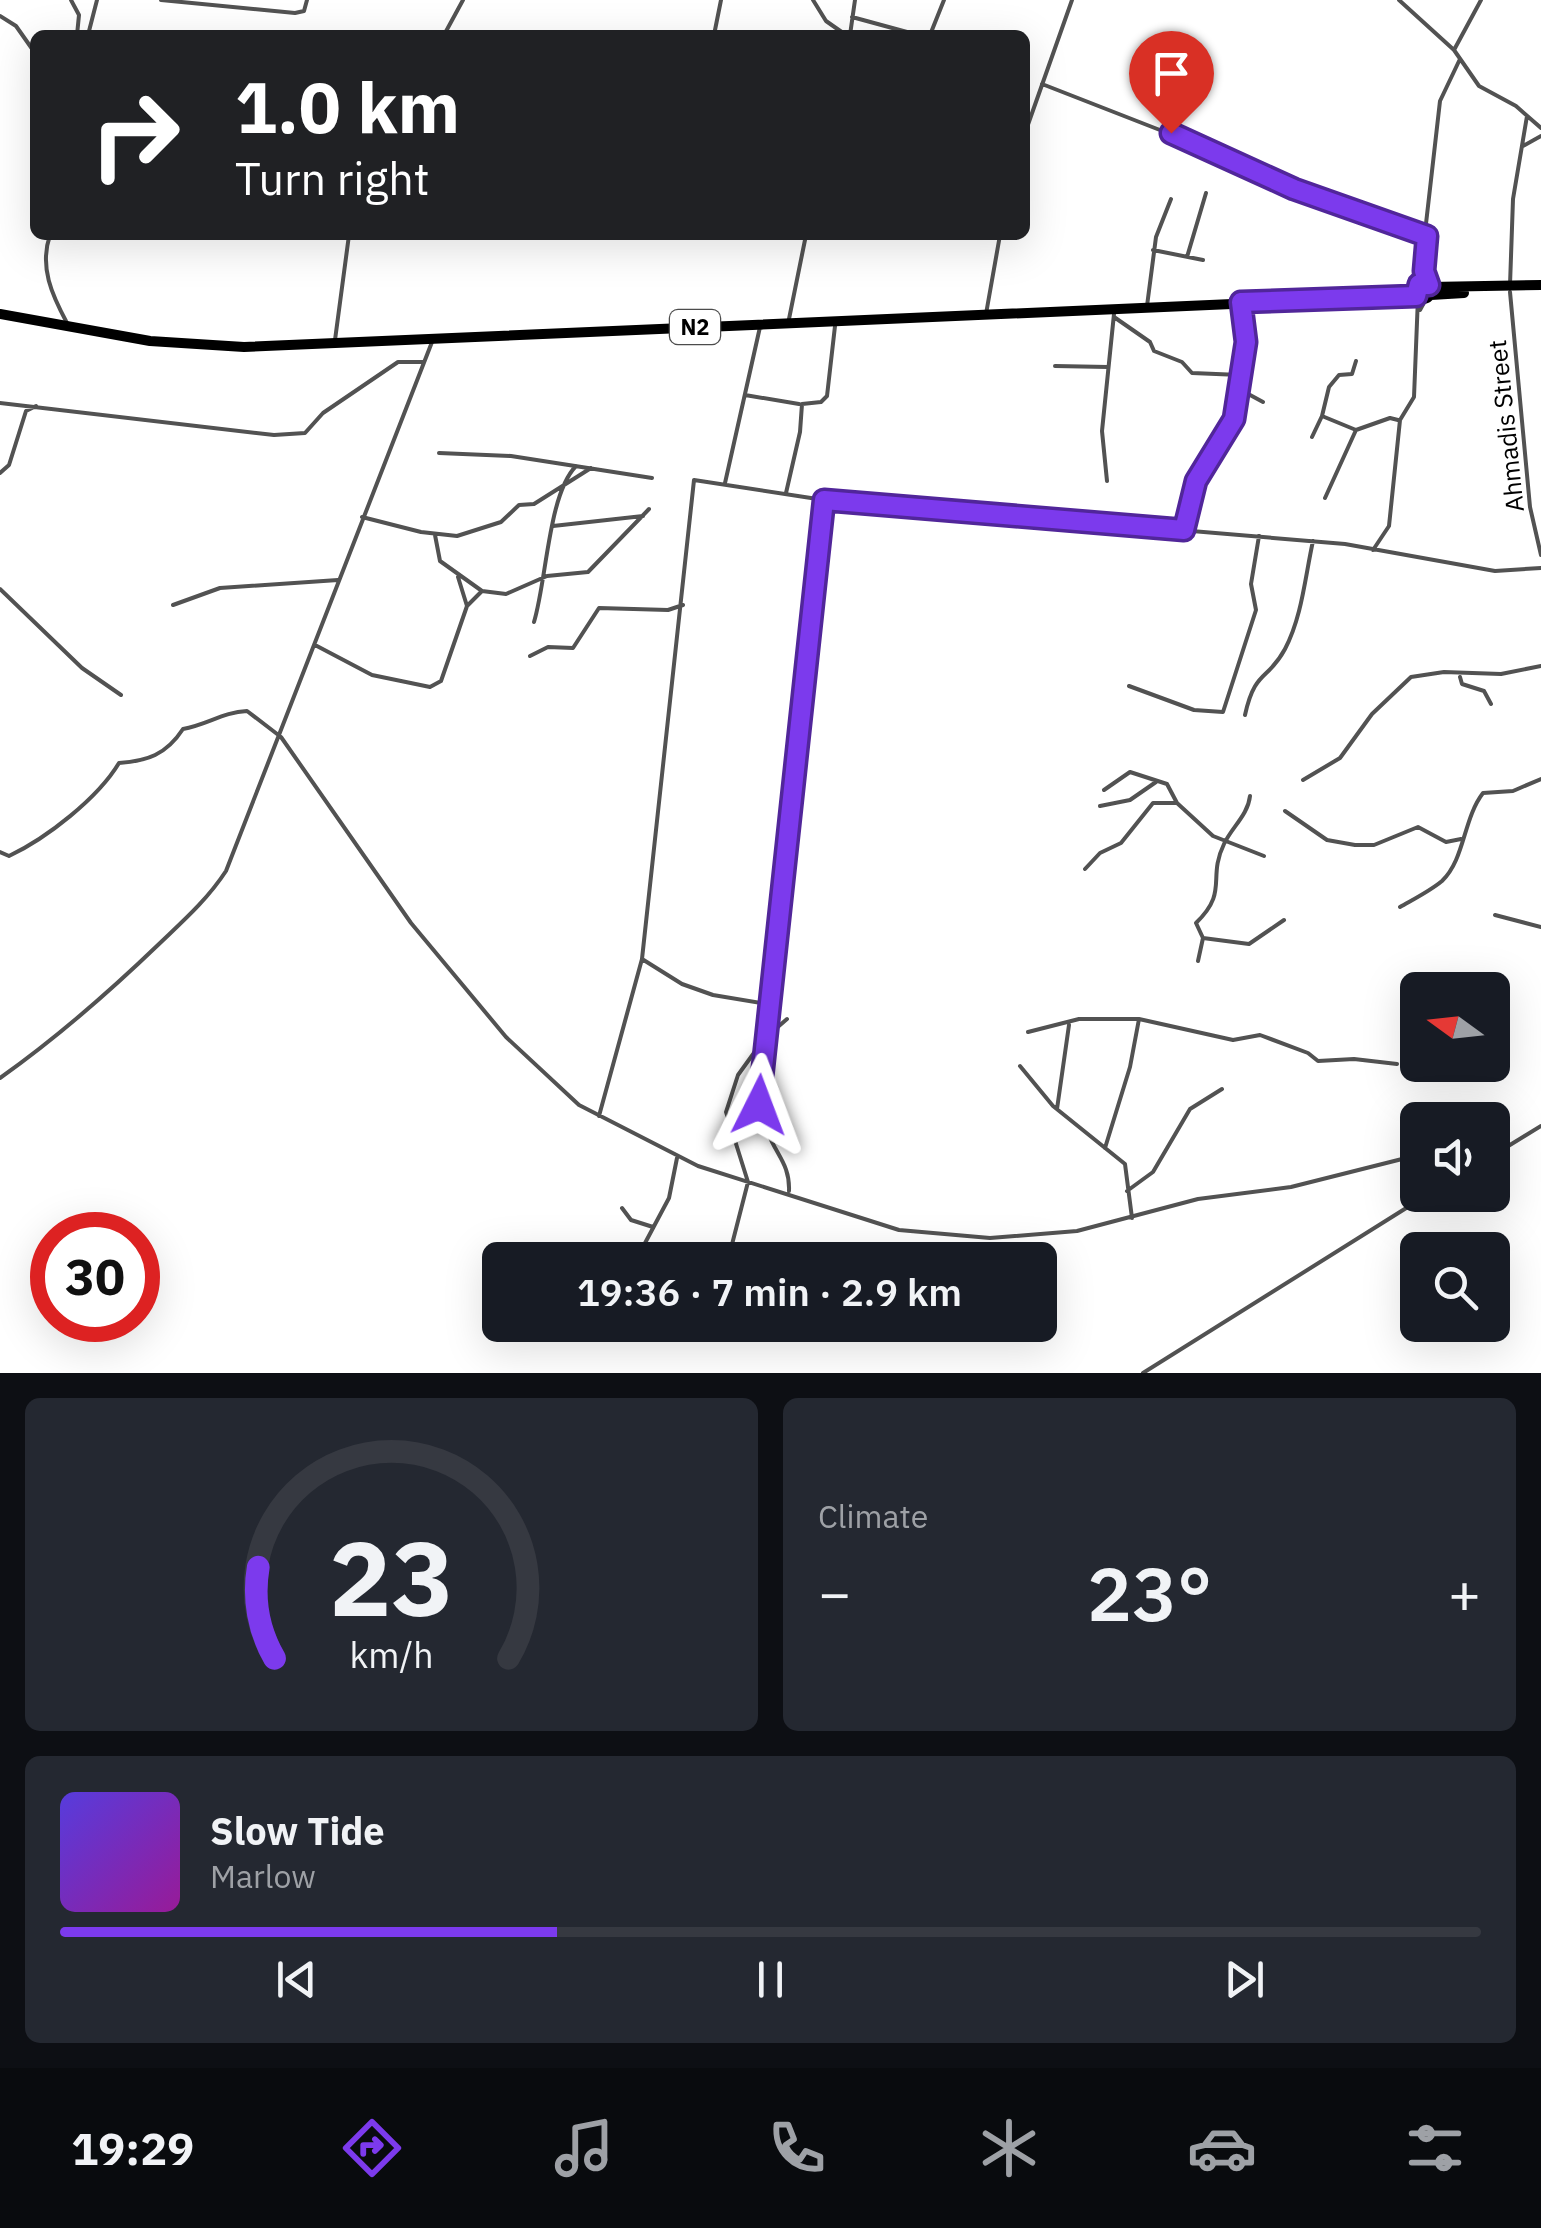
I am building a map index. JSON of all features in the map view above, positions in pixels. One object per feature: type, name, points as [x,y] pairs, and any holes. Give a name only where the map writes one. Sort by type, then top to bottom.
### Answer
[{"type":"highway","name":"N2","points":[[0,314],[214,346],[334,345],[986,314],[1114,313],[1148,306],[1541,288]]},
{"type":"street","points":[[70,0],[79,15],[78,30]]},
{"type":"street","points":[[89,30],[97,0]]},
{"type":"street","points":[[161,0],[295,12],[304,11],[307,0]]},
{"type":"street","points":[[447,30],[464,0]]},
{"type":"street","points":[[715,30],[721,0]]},
{"type":"street","points":[[813,0],[826,21],[840,30]]},
{"type":"street","points":[[849,30],[855,0]]},
{"type":"street","points":[[932,30],[944,0]]},
{"type":"street","points":[[1030,119],[1072,0]]},
{"type":"street","points":[[1399,0],[1454,50],[1488,94],[1541,128]]},
{"type":"street","points":[[1454,50],[1481,0]]},
{"type":"street","points":[[0,16],[16,26],[30,46]]},
{"type":"street","points":[[852,17],[900,30]]},
{"type":"street","points":[[1373,550],[1389,526],[1400,420],[1414,397],[1418,314],[1440,101],[1460,60]]},
{"type":"street","points":[[1042,84],[1114,110],[1294,189],[1427,236]]},
{"type":"street","name":"Ahmadis Street","points":[[1527,116],[1514,199],[1510,289],[1541,555]]},
{"type":"street","points":[[1523,146],[1541,136]]},
{"type":"street","points":[[1187,257],[1206,193]]},
{"type":"street","points":[[1148,306],[1153,250],[1171,199]]},
{"type":"street","points":[[49,240],[46,264],[50,289],[70,327]]},
{"type":"street","points":[[334,345],[349,240]]},
{"type":"street","points":[[788,323],[805,240]]},
{"type":"street","points":[[986,314],[999,240]]},
{"type":"street","points":[[1153,250],[1203,260]]},
{"type":"street","points":[[1423,291],[1424,271]]},
{"type":"street","points":[[1184,530],[1196,481],[1231,428],[1246,342],[1241,302]]},
{"type":"street","points":[[1114,313],[1150,342],[1154,351],[1182,362],[1192,374],[1240,376]]},
{"type":"street","points":[[1108,481],[1102,431],[1114,313]]},
{"type":"street","points":[[745,395],[802,404],[821,402],[827,396],[836,321]]},
{"type":"street","points":[[725,483],[761,324]]},
{"type":"street","points":[[0,1078],[66,1031],[212,893],[237,849],[282,737],[362,517],[434,338]]},
{"type":"street","points":[[1312,438],[1329,387],[1339,375],[1352,374],[1356,361]]},
{"type":"street","points":[[0,403],[274,435],[305,433],[323,414],[398,362],[423,362]]},
{"type":"street","points":[[1055,366],[1108,367]]},
{"type":"street","points":[[1239,389],[1264,402]]},
{"type":"street","points":[[786,493],[802,404]]},
{"type":"street","points":[[0,473],[9,465],[26,411],[37,406]]},
{"type":"street","points":[[1322,416],[1356,430],[1390,418],[1400,420]]},
{"type":"street","points":[[1326,498],[1356,430]]},
{"type":"street","points":[[440,452],[481,453],[652,478]]},
{"type":"street","points":[[534,622],[561,489],[576,466]]},
{"type":"street","points":[[362,517],[435,535],[457,536],[489,526],[519,505],[534,504],[591,468]]},
{"type":"street","points":[[599,1116],[642,959],[694,480],[824,500],[1313,542],[1495,571],[1541,568]]},
{"type":"street","points":[[789,1193],[790,1172],[770,1137],[759,1105],[824,500]]},
{"type":"street","points":[[435,535],[440,561],[458,576],[482,591],[506,594],[546,576],[588,572],[649,510]]},
{"type":"street","points":[[553,526],[642,516]]},
{"type":"street","points":[[1129,686],[1194,710],[1223,712],[1256,610],[1251,584],[1259,536]]},
{"type":"street","points":[[1244,716],[1250,689],[1286,649],[1298,617],[1313,542]]},
{"type":"street","points":[[458,576],[467,606]]},
{"type":"street","points":[[173,604],[220,588],[338,580]]},
{"type":"street","points":[[0,589],[82,668],[121,695]]},
{"type":"street","points":[[315,645],[372,675],[430,688],[441,681],[467,606],[482,591]]},
{"type":"street","points":[[530,656],[548,646],[574,648],[599,608],[668,610],[683,605]]},
{"type":"street","points":[[1303,780],[1340,758],[1372,714],[1411,677],[1444,672],[1501,674],[1541,666]]},
{"type":"street","points":[[1460,675],[1462,684],[1484,691],[1491,704]]},
{"type":"street","points":[[0,852],[9,856],[45,836],[106,784],[119,763],[140,764],[174,743],[183,729],[211,724],[227,712],[247,710],[282,737],[412,923],[506,1037],[557,1087],[599,1116],[677,1158],[874,1223],[940,1236],[1042,1235],[1132,1218],[1198,1199],[1290,1187],[1400,1160]]},
{"type":"street","points":[[1104,790],[1130,772],[1168,784],[1188,818],[1226,841],[1264,856]]},
{"type":"street","points":[[1400,907],[1443,880],[1470,811],[1483,793],[1512,791],[1541,778]]},
{"type":"street","points":[[1100,806],[1130,800],[1156,782]]},
{"type":"street","points":[[1198,961],[1203,938],[1196,923],[1216,904],[1216,880],[1226,841],[1249,808],[1250,796]]},
{"type":"street","points":[[1085,868],[1121,843],[1152,803],[1177,803]]},
{"type":"street","points":[[1285,811],[1327,840],[1374,845],[1412,827],[1446,842],[1461,839]]},
{"type":"street","points":[[1495,916],[1541,927]]},
{"type":"street","points":[[1203,938],[1249,944],[1284,920]]},
{"type":"street","points":[[642,959],[682,984],[713,995],[768,1004]]},
{"type":"street","points":[[733,1242],[748,1182],[726,1112],[738,1075],[764,1039],[787,1019]]},
{"type":"street","points":[[1106,1148],[1130,1067],[1139,1019]]},
{"type":"street","points":[[1028,1032],[1069,1022],[1139,1019],[1233,1040],[1260,1035],[1308,1053],[1318,1061],[1354,1058],[1397,1064]]},
{"type":"street","points":[[1058,1110],[1069,1022]]},
{"type":"street","points":[[1020,1066],[1058,1110],[1125,1164],[1132,1218]]},
{"type":"street","points":[[1127,1192],[1153,1172],[1190,1109],[1222,1089]]},
{"type":"street","points":[[1510,1146],[1541,1126]]},
{"type":"street","points":[[645,1242],[669,1198],[677,1158]]},
{"type":"street","points":[[622,1208],[631,1220],[653,1227]]},
{"type":"street","points":[[1142,1373],[1400,1211]]},
{"type":"route","points":[[759,1105],[824,500],[1184,530],[1196,481],[1234,419],[1246,342],[1241,302],[1416,296],[1419,284],[1429,285],[1424,271],[1427,236],[1294,189],[1171,133]]}]
